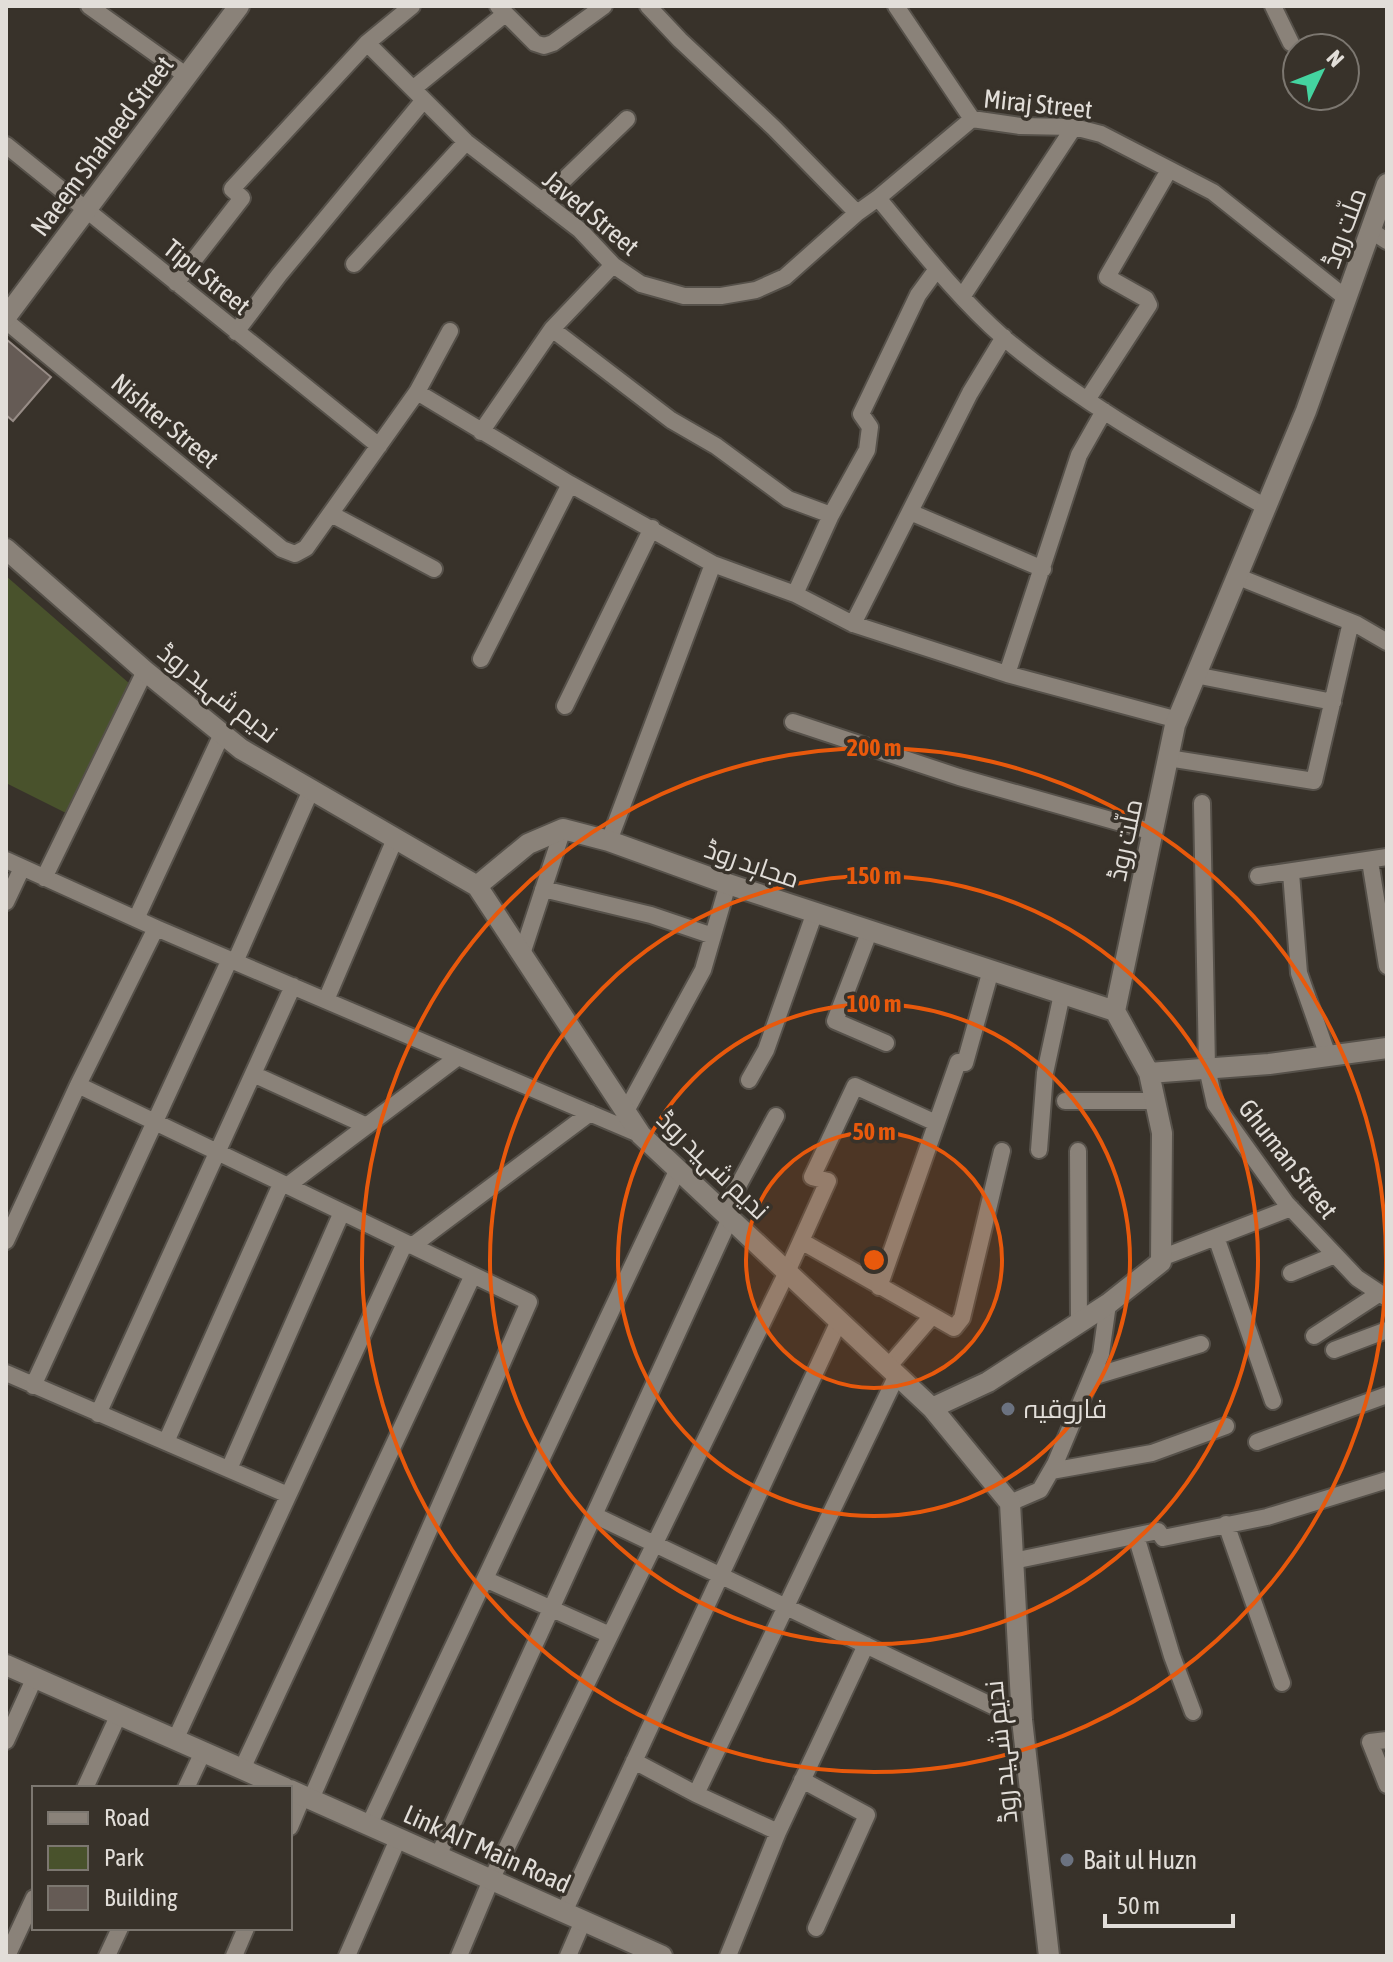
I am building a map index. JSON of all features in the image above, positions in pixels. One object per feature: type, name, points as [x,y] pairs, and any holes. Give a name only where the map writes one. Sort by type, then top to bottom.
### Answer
[{"type":"street","points":[[89,6],[187,76]]},
{"type":"street","name":"Naeem Shaheed Street","points":[[6,319],[239,6]]},
{"type":"street","points":[[176,283],[242,198],[232,189],[367,43],[412,6]]},
{"type":"street","points":[[236,332],[419,95],[502,10],[535,43],[544,46],[553,43],[604,6]]},
{"type":"street","points":[[648,6],[857,213]]},
{"type":"street","points":[[896,6],[972,119]]},
{"type":"street","points":[[1273,6],[1286,32]]},
{"type":"street","name":"Javed Street","points":[[367,43],[466,142],[580,230],[613,265],[641,284],[684,296],[721,296],[756,290],[785,277],[857,213]]},
{"type":"street","points":[[542,201],[627,119]]},
{"type":"street","name":"Miraj Street","points":[[857,213],[972,119],[1020,126],[1074,127],[1101,134],[1213,192],[1346,298]]},
{"type":"street","points":[[962,297],[1074,127]]},
{"type":"street","points":[[354,264],[466,142]]},
{"type":"street","name":"Tipu Street","points":[[6,145],[379,446]]},
{"type":"street","points":[[1087,400],[1149,305],[1146,299],[1107,277],[1169,170]]},
{"type":"street","name":"ملّت روڈ","points":[[1115,1011],[1178,720],[1264,506],[1306,411],[1346,298],[1379,236],[1387,184]]},
{"type":"street","points":[[878,198],[962,297],[1004,337],[1087,400],[1264,506]]},
{"type":"street","points":[[481,432],[552,329],[613,265]]},
{"type":"street","points":[[795,594],[831,515],[867,450],[870,427],[861,414],[918,295],[937,269]]},
{"type":"street","name":"Nishter Street","points":[[6,319],[282,549],[295,554],[306,548],[331,514]]},
{"type":"street","points":[[552,329],[671,420],[716,446],[788,499],[831,515]]},
{"type":"street","points":[[434,569],[331,514],[417,392],[450,331]]},
{"type":"street","points":[[853,624],[970,393],[1004,337]]},
{"type":"street","points":[[417,392],[570,484],[713,564],[795,594],[853,624],[1007,674],[1178,720]]},
{"type":"street","points":[[1007,674],[1079,455],[1104,411]]},
{"type":"street","points":[[481,659],[570,484]]},
{"type":"street","points":[[910,512],[1043,569]]},
{"type":"street","points":[[565,706],[652,528]]},
{"type":"street","name":"ندیم شہید روڈ","points":[[6,549],[145,671],[241,749],[477,886],[641,1135],[932,1408],[1010,1503],[1022,1720],[1049,1956]]},
{"type":"street","points":[[609,841],[713,564]]},
{"type":"street","points":[[1236,576],[1351,622],[1387,642]]},
{"type":"street","points":[[1168,758],[1314,781],[1351,622]]},
{"type":"street","points":[[44,878],[145,671]]},
{"type":"street","points":[[1195,675],[1333,702]]},
{"type":"street","points":[[793,722],[959,777],[1153,832]]},
{"type":"street","points":[[136,919],[222,734]]},
{"type":"street","points":[[33,1386],[311,790]]},
{"type":"street","name":"Ghuman Street","points":[[1202,803],[1207,1068],[1215,1104],[1291,1208],[1357,1278],[1383,1295]]},
{"type":"street","points":[[477,886],[528,844],[563,829]]},
{"type":"street","points":[[522,954],[563,829]]},
{"type":"street","name":"مجاہد روڈ","points":[[563,829],[609,841],[728,884],[1115,1011]]},
{"type":"street","points":[[326,1000],[395,839]]},
{"type":"street","points":[[1258,876],[1387,857]]},
{"type":"street","points":[[6,860],[156,928],[641,1135]]},
{"type":"street","points":[[1370,861],[1387,966]]},
{"type":"street","points":[[6,902],[22,868]]},
{"type":"street","points":[[1291,873],[1299,973],[1328,1056]]},
{"type":"street","points":[[626,1111],[703,970],[728,884]]},
{"type":"street","points":[[543,889],[651,915],[713,936]]},
{"type":"street","points":[[749,1080],[766,1050],[815,912]]},
{"type":"street","points":[[6,1241],[78,1085],[156,928]]},
{"type":"street","points":[[870,930],[835,1021],[886,1043]]},
{"type":"street","points":[[879,1287],[958,1062],[965,1063],[991,970]]},
{"type":"street","points":[[98,1414],[293,986]]},
{"type":"street","points":[[1039,1150],[1045,1073],[1062,994]]},
{"type":"street","points":[[932,1408],[988,1382],[1108,1304],[1161,1262],[1162,1133],[1149,1073],[1115,1011]]},
{"type":"street","points":[[1149,1073],[1387,1048]]},
{"type":"street","points":[[166,1442],[284,1185],[458,1057]]},
{"type":"street","points":[[253,1074],[367,1126]]},
{"type":"street","points":[[78,1085],[529,1302],[297,1793],[292,1817]]},
{"type":"street","points":[[459,1956],[491,1880],[787,1272],[828,1181],[812,1177],[855,1086],[936,1123]]},
{"type":"street","points":[[1065,1101],[1155,1101]]},
{"type":"street","points":[[176,1738],[409,1244],[590,1113]]},
{"type":"street","points":[[438,1856],[727,1215],[776,1116]]},
{"type":"street","points":[[801,1241],[954,1328],[962,1318],[1002,1151]]},
{"type":"street","points":[[1078,1151],[1079,1323]]},
{"type":"street","points":[[369,1825],[678,1169]]},
{"type":"street","points":[[1161,1258],[1291,1208]]},
{"type":"street","points":[[229,1469],[342,1212]]},
{"type":"street","points":[[1216,1237],[1273,1401]]},
{"type":"street","points":[[1291,1273],[1335,1255]]},
{"type":"street","points":[[242,1769],[473,1275]]},
{"type":"street","points":[[1314,1336],[1383,1295]]},
{"type":"street","points":[[1010,1503],[1040,1490],[1051,1471],[1101,1354],[1108,1304]]},
{"type":"street","points":[[696,1794],[786,1606],[892,1371],[932,1316]]},
{"type":"street","points":[[568,1956],[574,1917],[634,1761],[839,1321]]},
{"type":"street","points":[[1334,1350],[1387,1330]]},
{"type":"street","points":[[1092,1377],[1201,1344]]},
{"type":"street","points":[[6,1373],[288,1495]]},
{"type":"street","points":[[1257,1442],[1387,1395]]},
{"type":"street","points":[[1051,1471],[1152,1453],[1226,1426]]},
{"type":"street","points":[[1013,1561],[1158,1531],[1163,1538],[1267,1517],[1387,1480]]},
{"type":"street","points":[[594,1515],[1022,1720]]},
{"type":"street","points":[[1226,1524],[1282,1683]]},
{"type":"street","points":[[1136,1536],[1172,1656],[1193,1712]]},
{"type":"street","points":[[485,1579],[610,1635]]},
{"type":"street","points":[[728,1956],[778,1832],[866,1645]]},
{"type":"street","name":"Link AIT Main Road","points":[[6,1665],[281,1786]]},
{"type":"street","points":[[6,1741],[35,1677]]},
{"type":"street","points":[[86,1786],[119,1714]]},
{"type":"street","points":[[1387,1740],[1370,1742],[1387,1785]]},
{"type":"street","points":[[187,1786],[203,1752]]},
{"type":"street","points":[[634,1761],[778,1832]]},
{"type":"street","points":[[802,1780],[867,1815],[816,1928]]},
{"type":"street","name":"Link AIT Main Road","points":[[297,1793],[662,1956]]},
{"type":"street","points":[[347,1956],[398,1839]]},
{"type":"street","points":[[7,1956],[32,1902]]},
{"type":"street","points":[[107,1956],[119,1930]]},
{"type":"street","points":[[234,1956],[245,1930]]},
{"type":"green space","points":[[6,576],[138,691],[70,815],[6,783]]},
{"type":"building","points":[[6,339],[51,377],[13,421],[6,415]]},
{"type":"place","name":"فاروقیہ","points":[[1008,1409]]},
{"type":"place","name":"Bait ul Huzn","points":[[1067,1860]]}]
